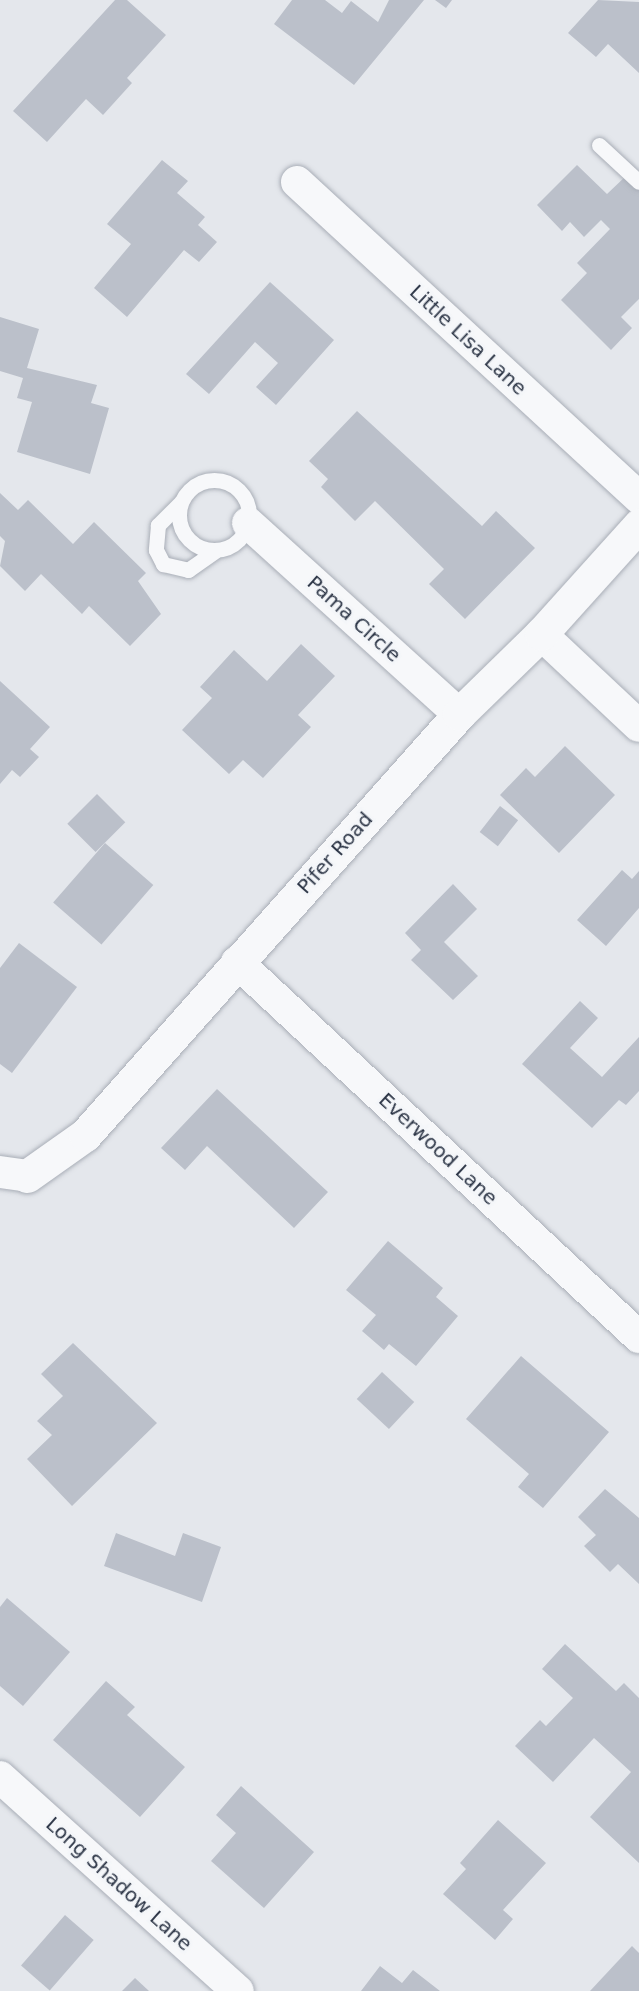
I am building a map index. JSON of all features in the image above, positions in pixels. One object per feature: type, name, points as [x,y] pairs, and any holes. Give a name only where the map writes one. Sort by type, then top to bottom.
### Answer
[{"type":"street","name":"Little Lisa Lane","points":[[297,182],[639,498]]},
{"type":"street","name":"Pama Circle","points":[[248,524],[459,714]]},
{"type":"street","name":"Pifer Road","points":[[14,1174],[85,1135],[459,714],[541,634],[639,525]]},
{"type":"street","points":[[541,634],[639,726]]},
{"type":"street","name":"Everwood Lane","points":[[237,962],[639,1337]]},
{"type":"street","name":"Long Shadow Lane","points":[[0,1777],[238,1991]]},
{"type":"lane","points":[[599,145],[639,182]]},
{"type":"lane","points":[[220,480],[240,492],[248,524],[237,543],[216,551],[188,570],[163,564],[156,550],[158,525],[196,484],[220,480]]},
{"type":"lane","points":[[181,502],[179,520],[186,537],[216,551]]},
{"type":"building","points":[[115,0],[127,0],[166,35],[127,78],[132,83],[103,115],[86,99],[47,142],[13,111]]},
{"type":"building","points":[[292,0],[325,0],[342,13],[351,1],[378,22],[389,0],[424,0],[354,85],[274,24]]},
{"type":"building","points":[[435,0],[452,0],[446,8]]},
{"type":"building","points":[[598,0],[639,2],[639,73],[608,44],[596,57],[568,33]]},
{"type":"building","points":[[162,160],[188,181],[177,193],[205,217],[198,225],[217,242],[199,262],[184,250],[127,317],[94,288],[131,244],[107,224]]},
{"type":"building","points":[[577,165],[607,194],[627,175],[639,187],[639,299],[621,317],[632,328],[611,350],[561,300],[587,273],[577,263],[610,229],[601,220],[584,237],[570,222],[562,231],[537,205]]},
{"type":"building","points":[[270,282],[334,340],[276,405],[256,387],[278,363],[255,342],[209,394],[186,374]]},
{"type":"building","points":[[0,317],[39,329],[27,368],[97,385],[91,403],[109,408],[90,474],[17,452],[32,402],[17,398],[23,378],[0,371]]},
{"type":"building","points":[[357,411],[482,526],[496,511],[535,548],[465,619],[429,584],[444,569],[375,501],[355,521],[321,487],[328,479],[309,461]]},
{"type":"building","points":[[0,493],[18,510],[28,500],[73,544],[94,522],[146,573],[138,581],[161,614],[130,646],[89,606],[82,614],[41,574],[25,591],[0,566],[5,541],[0,536]]},
{"type":"building","points":[[301,644],[335,676],[298,715],[311,727],[263,778],[243,760],[229,774],[182,730],[212,698],[200,687],[234,650],[267,681]]},
{"type":"building","points":[[0,681],[50,727],[30,749],[39,757],[20,777],[12,770],[0,784]]},
{"type":"building","points":[[565,746],[615,795],[559,853],[500,795],[526,768],[535,777]]},
{"type":"building","points":[[97,794],[125,822],[96,852],[67,824]]},
{"type":"building","points":[[500,806],[518,820],[498,846],[480,832]]},
{"type":"building","points":[[105,843],[153,885],[101,945],[53,903]]},
{"type":"building","points":[[622,870],[632,879],[639,871],[639,908],[606,946],[577,920]]},
{"type":"building","points":[[453,884],[477,909],[444,942],[478,976],[453,1000],[411,960],[421,950],[405,933]]},
{"type":"building","points":[[19,943],[77,987],[12,1073],[0,1064],[0,968]]},
{"type":"building","points":[[580,1001],[598,1018],[570,1048],[602,1077],[639,1037],[639,1091],[626,1105],[619,1100],[592,1128],[522,1064]]},
{"type":"building","points":[[217,1089],[328,1192],[294,1228],[207,1146],[185,1170],[161,1148]]},
{"type":"building","points":[[388,1241],[443,1288],[436,1297],[458,1316],[416,1366],[389,1344],[384,1350],[362,1331],[376,1315],[346,1290]]},
{"type":"building","points":[[73,1343],[157,1423],[72,1506],[27,1459],[52,1435],[37,1421],[63,1396],[41,1374]]},
{"type":"building","points":[[521,1356],[609,1432],[543,1508],[518,1487],[529,1474],[466,1419]]},
{"type":"building","points":[[382,1372],[414,1402],[389,1429],[357,1399]]},
{"type":"building","points":[[605,1489],[639,1518],[639,1584],[618,1564],[610,1572],[584,1546],[596,1535],[578,1517]]},
{"type":"building","points":[[116,1533],[175,1556],[183,1533],[221,1547],[202,1602],[104,1566]]},
{"type":"building","points":[[7,1598],[70,1652],[23,1706],[0,1686],[0,1607]]},
{"type":"building","points":[[565,1644],[616,1691],[624,1683],[639,1698],[639,1863],[590,1817],[631,1772],[594,1738],[553,1782],[515,1746],[540,1720],[546,1726],[573,1698],[542,1669]]},
{"type":"building","points":[[106,1681],[135,1707],[127,1715],[185,1767],[140,1817],[53,1740]]},
{"type":"building","points":[[241,1786],[314,1852],[264,1908],[211,1861],[236,1833],[216,1815]]},
{"type":"building","points":[[498,1820],[546,1863],[503,1910],[513,1919],[495,1940],[443,1894],[466,1869],[460,1863]]},
{"type":"building","points":[[65,1915],[94,1940],[50,1990],[21,1966]]},
{"type":"building","points":[[632,1946],[639,1953],[639,1991],[590,1991]]},
{"type":"building","points":[[380,1966],[402,1983],[413,1970],[440,1991],[361,1991]]},
{"type":"building","points":[[135,1978],[149,1991],[122,1991]]}]
